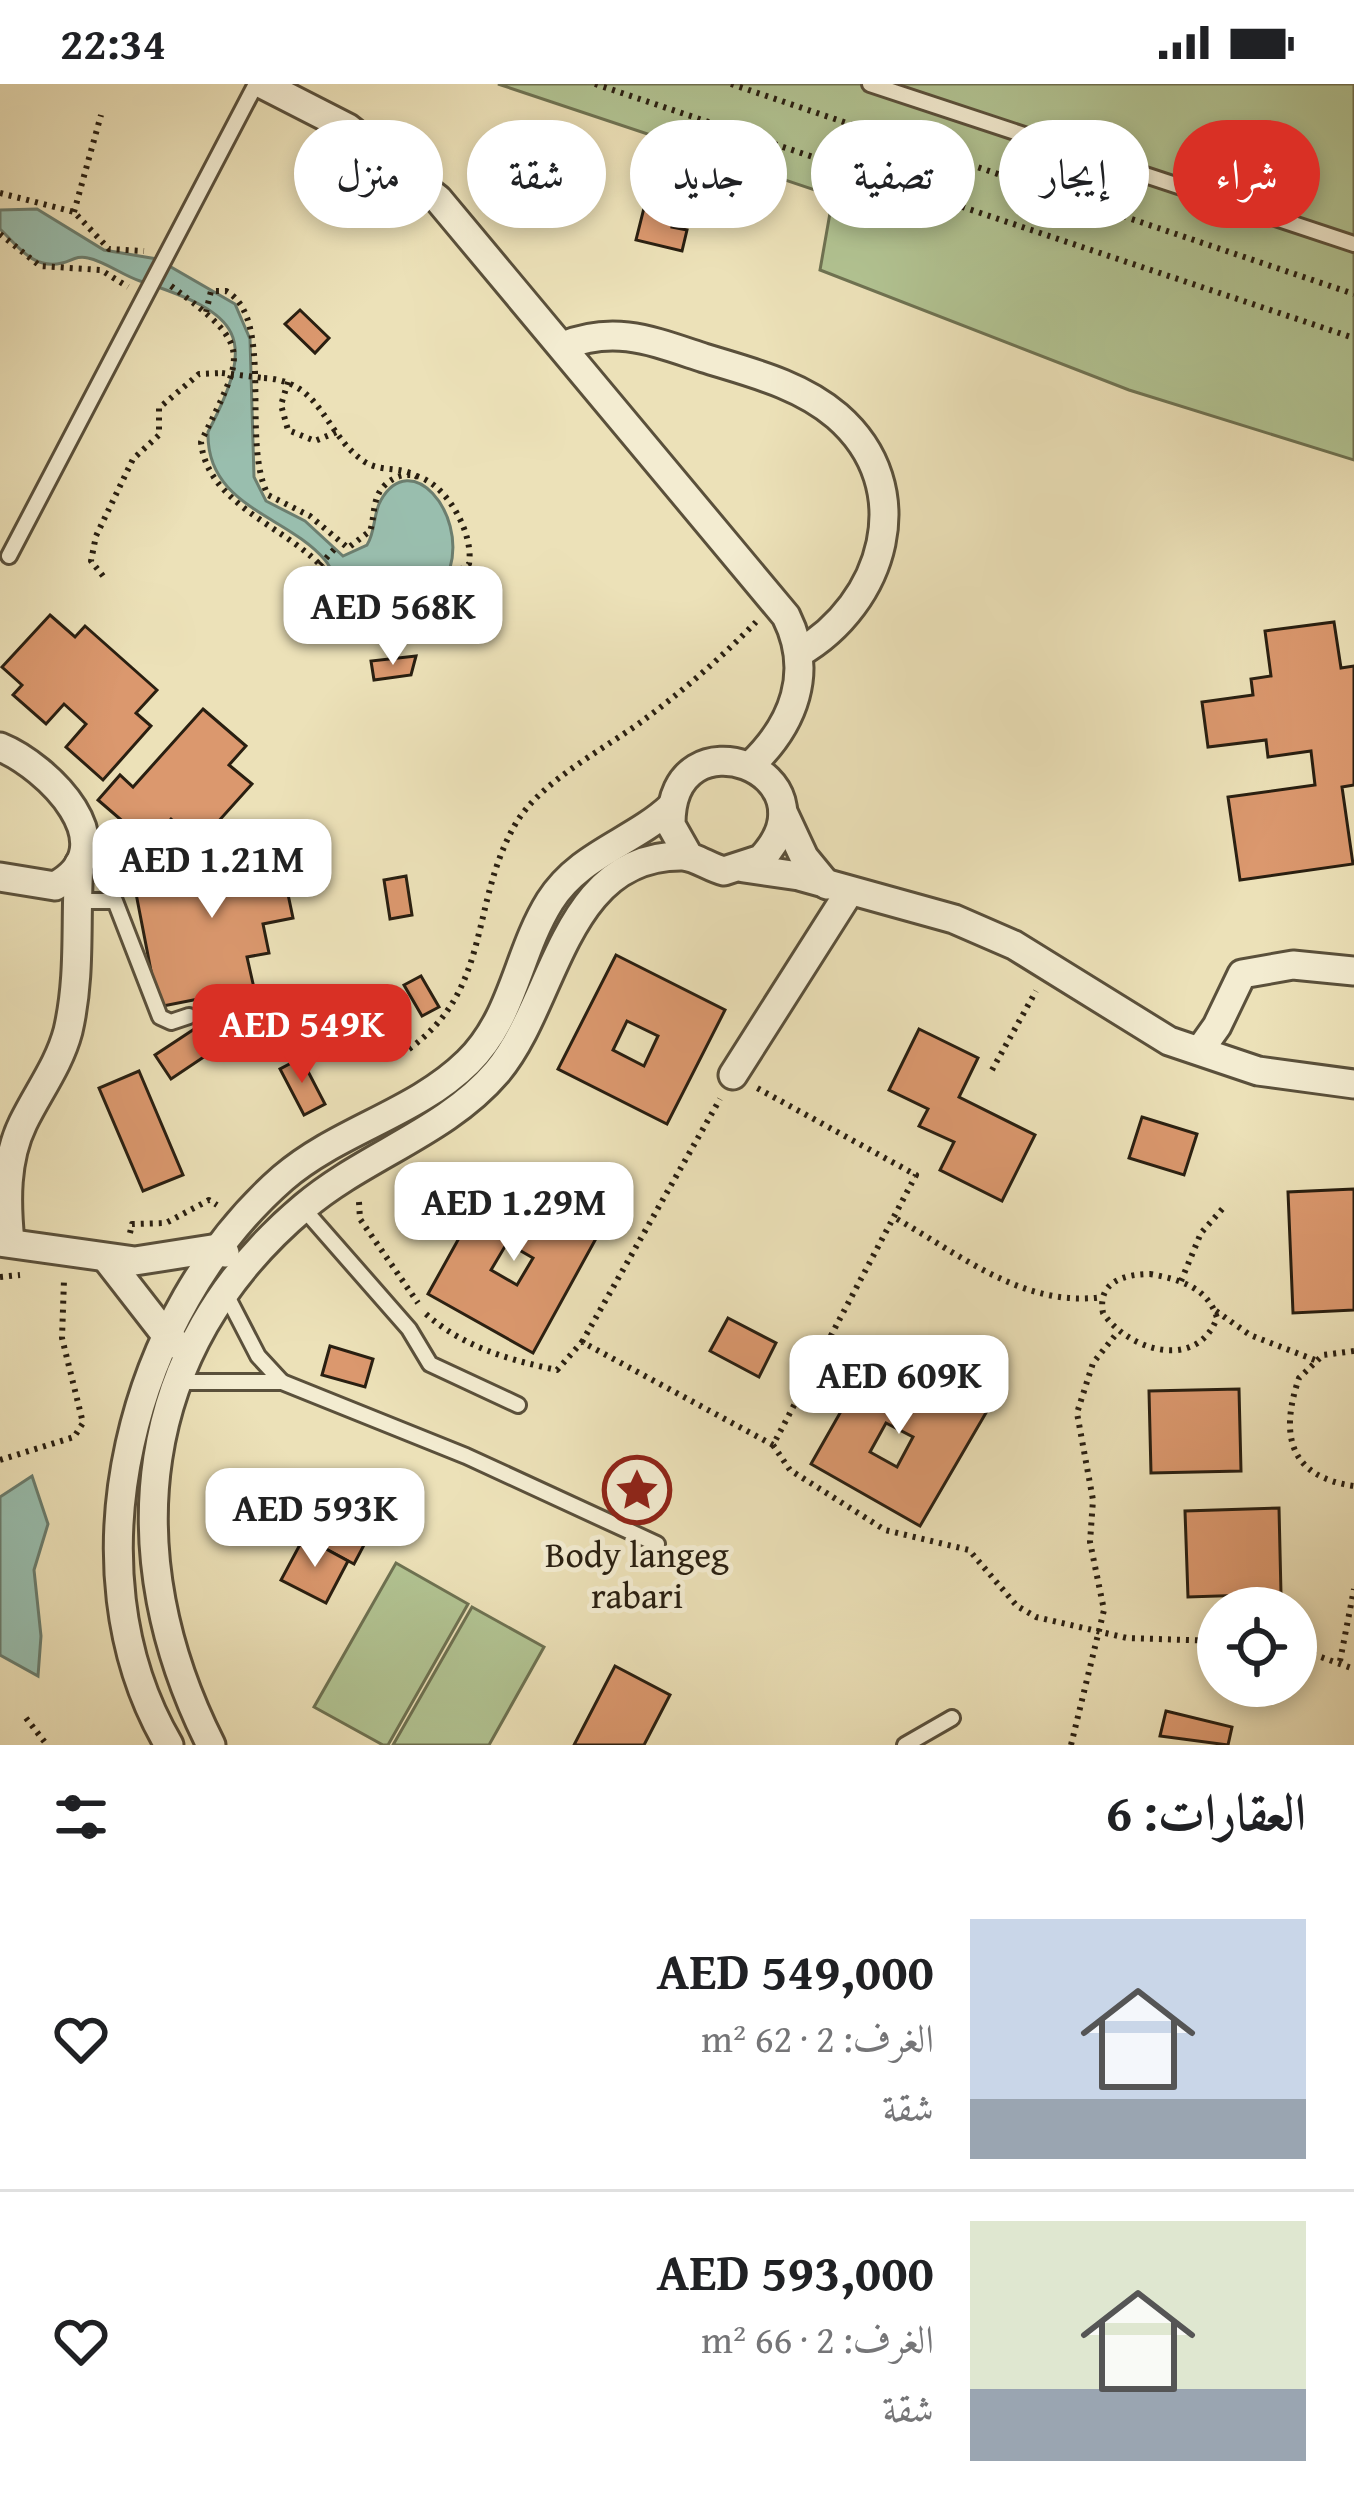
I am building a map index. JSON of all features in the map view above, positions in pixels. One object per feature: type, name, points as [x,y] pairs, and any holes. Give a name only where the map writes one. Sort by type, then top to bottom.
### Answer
[{"type":"street","points":[[259,84],[348,128],[410,173],[464,227],[775,603],[799,652],[798,691],[790,712],[752,765]]},
{"type":"street","points":[[563,346],[602,334],[632,334],[794,388],[852,430],[877,473],[883,545],[855,608],[799,652]]},
{"type":"street","points":[[0,747],[34,764],[64,792],[82,828],[79,937],[67,1036],[22,1124],[10,1168],[5,1242],[116,1259],[163,1260],[218,1249],[245,1268]]},
{"type":"street","points":[[837,889],[795,841],[777,790],[752,765],[726,759],[700,766],[680,782],[671,807],[671,825],[688,855],[724,871],[744,868],[954,920],[1049,967],[1128,1019],[1200,1050],[1258,1072],[1354,1084]]},
{"type":"street","points":[[169,1745],[147,1700],[130,1640],[119,1516],[129,1441],[181,1346],[218,1249],[241,1221],[321,1150],[485,1064],[537,926],[565,880],[671,807]]},
{"type":"street","points":[[744,868],[774,845],[782,808]]},
{"type":"street","points":[[181,1346],[245,1268],[303,1208],[360,1166],[441,1121],[485,1064],[536,1010],[559,949],[580,911],[629,870],[688,855]]},
{"type":"street","points":[[0,877],[45,888],[64,881],[79,864]]},
{"type":"street","points":[[45,888],[79,937]]},
{"type":"street","points":[[733,1075],[837,889]]},
{"type":"street","points":[[1200,1050],[1242,974],[1293,964],[1354,971]]},
{"type":"street","points":[[116,1259],[181,1346],[180,1382],[155,1474],[152,1570],[169,1646],[211,1745]]},
{"type":"lane","points":[[9,556],[259,84]]},
{"type":"lane","points":[[870,84],[1354,244]]},
{"type":"lane","points":[[77,901],[115,901],[160,1016],[170,1022],[189,1016]]},
{"type":"lane","points":[[303,1208],[409,1329],[430,1364],[518,1405]]},
{"type":"lane","points":[[226,1294],[258,1356],[282,1382]]},
{"type":"lane","points":[[180,1382],[282,1382],[466,1456],[657,1544]]},
{"type":"lane","points":[[904,1745],[952,1718]]},
{"type":"path","points":[[595,84],[1354,338]]},
{"type":"path","points":[[730,84],[1354,294]]},
{"type":"path","points":[[74,212],[101,116]]},
{"type":"path","points":[[0,193],[74,212],[109,250],[146,252]]},
{"type":"path","points":[[0,234],[40,266],[101,270],[125,287]]},
{"type":"path","points":[[101,270],[109,250]]},
{"type":"path","points":[[103,576],[91,561],[96,536],[133,459],[159,435],[159,408],[199,374],[222,373],[264,378],[288,382],[313,397],[362,460],[409,470],[443,493],[467,527],[469,564],[430,591],[385,599],[378,615],[339,600],[320,565],[231,497],[203,453],[201,442],[236,358],[230,334],[157,276]]},
{"type":"path","points":[[206,312],[206,297],[218,290],[238,299],[253,332],[253,421],[264,489],[273,500],[310,516],[339,544],[356,547],[370,531],[376,498],[387,483],[404,477],[422,481]]},
{"type":"path","points":[[288,382],[281,405],[288,430],[305,441],[324,440],[340,431]]},
{"type":"path","points":[[320,565],[339,544]]},
{"type":"path","points":[[409,1049],[443,1020],[466,984],[494,870],[526,806],[682,690],[775,603]]},
{"type":"path","points":[[992,1070],[1049,967]]},
{"type":"path","points":[[362,1188],[360,1219],[425,1312],[445,1331],[490,1353],[557,1370],[582,1342],[733,1075],[916,1175],[897,1219],[773,1445]]},
{"type":"path","points":[[116,1259],[132,1224],[166,1222],[209,1200],[241,1221]]},
{"type":"path","points":[[1181,1281],[1201,1233],[1226,1206]]},
{"type":"path","points":[[897,1219],[1023,1291],[1076,1301],[1102,1297],[1125,1275],[1181,1281],[1250,1335],[1315,1360],[1354,1351]]},
{"type":"path","points":[[0,1460],[74,1437],[83,1423],[62,1338],[64,1276]]},
{"type":"path","points":[[1102,1297],[1103,1313],[1118,1333],[1142,1348],[1184,1348],[1210,1330],[1216,1311]]},
{"type":"path","points":[[1071,1745],[1104,1610],[1090,1542],[1093,1500],[1077,1413],[1094,1363],[1118,1333]]},
{"type":"path","points":[[582,1342],[773,1445],[790,1470],[885,1530],[969,1550],[1026,1612],[1100,1634],[1197,1640]]},
{"type":"path","points":[[1315,1360],[1294,1393],[1296,1457],[1318,1479],[1354,1486]]},
{"type":"path","points":[[1340,1661],[1354,1589]]},
{"type":"path","points":[[1317,1654],[1354,1669]]},
{"type":"path","points":[[26,1718],[47,1745]]},
{"type":"green space","points":[[498,84],[1354,84],[1354,460],[1129,390],[820,270],[827,228],[975,228],[975,120],[811,120],[811,189],[787,181],[787,120],[630,120],[630,128]]},
{"type":"green space","points":[[396,1563],[468,1604],[388,1745],[383,1745],[314,1707]]},
{"type":"green space","points":[[472,1607],[544,1647],[489,1745],[393,1745]]},
{"type":"shaded area","points":[[37,209],[104,250],[157,259],[235,304],[250,339],[254,477],[266,501],[305,521],[343,556],[367,545],[378,505],[393,486],[407,481],[420,484],[443,508],[450,526],[450,568],[427,581],[349,600],[328,565],[309,545],[234,494],[220,477],[208,432],[233,373],[235,351],[231,333],[220,318],[201,305],[95,260],[81,257],[52,264],[34,260],[0,229],[0,210]]},
{"type":"shaded area","points":[[32,1476],[48,1524],[34,1570],[41,1636],[38,1676],[0,1655],[0,1497]]},
{"type":"building","points":[[639,228],[687,230],[682,251],[636,240]]},
{"type":"building","points":[[300,310],[329,338],[315,353],[285,324]]},
{"type":"building","points":[[50,615],[75,637],[85,626],[157,690],[136,713],[151,726],[103,780],[66,747],[86,724],[64,704],[46,724],[13,695],[22,685],[2,667]]},
{"type":"building","points":[[1334,622],[1341,668],[1354,666],[1354,785],[1342,787],[1353,864],[1240,880],[1228,797],[1315,785],[1311,751],[1268,757],[1266,740],[1208,747],[1202,702],[1253,695],[1251,679],[1271,676],[1265,631]]},
{"type":"building","points":[[416,656],[411,675],[374,680],[371,661]]},
{"type":"building","points":[[203,709],[246,746],[229,765],[252,784],[199,843],[171,819],[149,844],[98,800],[120,775],[133,787]]},
{"type":"building","points":[[274,828],[293,918],[263,924],[269,953],[247,957],[254,988],[158,1007],[133,878],[252,855],[247,833]]},
{"type":"building","points":[[317,839],[321,862],[284,867],[280,844]]},
{"type":"building","points":[[406,876],[412,915],[390,919],[384,880]]},
{"type":"building","points":[[616,955],[725,1010],[667,1124],[558,1069]],"holes":[[[627,1021],[658,1036],[644,1066],[613,1050]]]},
{"type":"building","points":[[421,976],[439,1007],[422,1016],[404,985]]},
{"type":"building","points":[[214,1016],[229,1040],[171,1079],[155,1055]]},
{"type":"building","points":[[919,1029],[978,1058],[959,1097],[1035,1135],[1002,1201],[940,1170],[954,1142],[919,1126],[928,1109],[889,1090]]},
{"type":"building","points":[[301,1058],[325,1104],[304,1115],[280,1069]]},
{"type":"building","points":[[139,1071],[183,1175],[143,1191],[99,1088]]},
{"type":"building","points":[[1142,1117],[1197,1134],[1184,1175],[1129,1158]]},
{"type":"building","points":[[494,1175],[599,1233],[533,1353],[428,1294]],"holes":[[[507,1243],[533,1258],[517,1285],[491,1270]]]},
{"type":"building","points":[[1354,1189],[1354,1310],[1293,1313],[1288,1192]]},
{"type":"building","points":[[728,1318],[776,1343],[759,1377],[710,1351]]},
{"type":"building","points":[[330,1346],[373,1359],[365,1387],[322,1375]]},
{"type":"building","points":[[877,1348],[987,1411],[920,1526],[811,1464]],"holes":[[[886,1423],[913,1437],[897,1467],[870,1452]]]},
{"type":"building","points":[[1239,1389],[1241,1471],[1151,1473],[1149,1391]]},
{"type":"building","points":[[275,1470],[375,1524],[354,1564],[254,1510]]},
{"type":"building","points":[[1279,1508],[1281,1587],[1197,1587],[1197,1597],[1188,1597],[1185,1511]]},
{"type":"building","points":[[304,1537],[348,1561],[326,1603],[281,1580]]},
{"type":"building","points":[[615,1666],[670,1695],[644,1745],[574,1745]]},
{"type":"building","points":[[1166,1711],[1232,1727],[1228,1745],[1160,1736]]},
{"type":"place","name":"Body langeg rabari","points":[[637,1490]]}]
